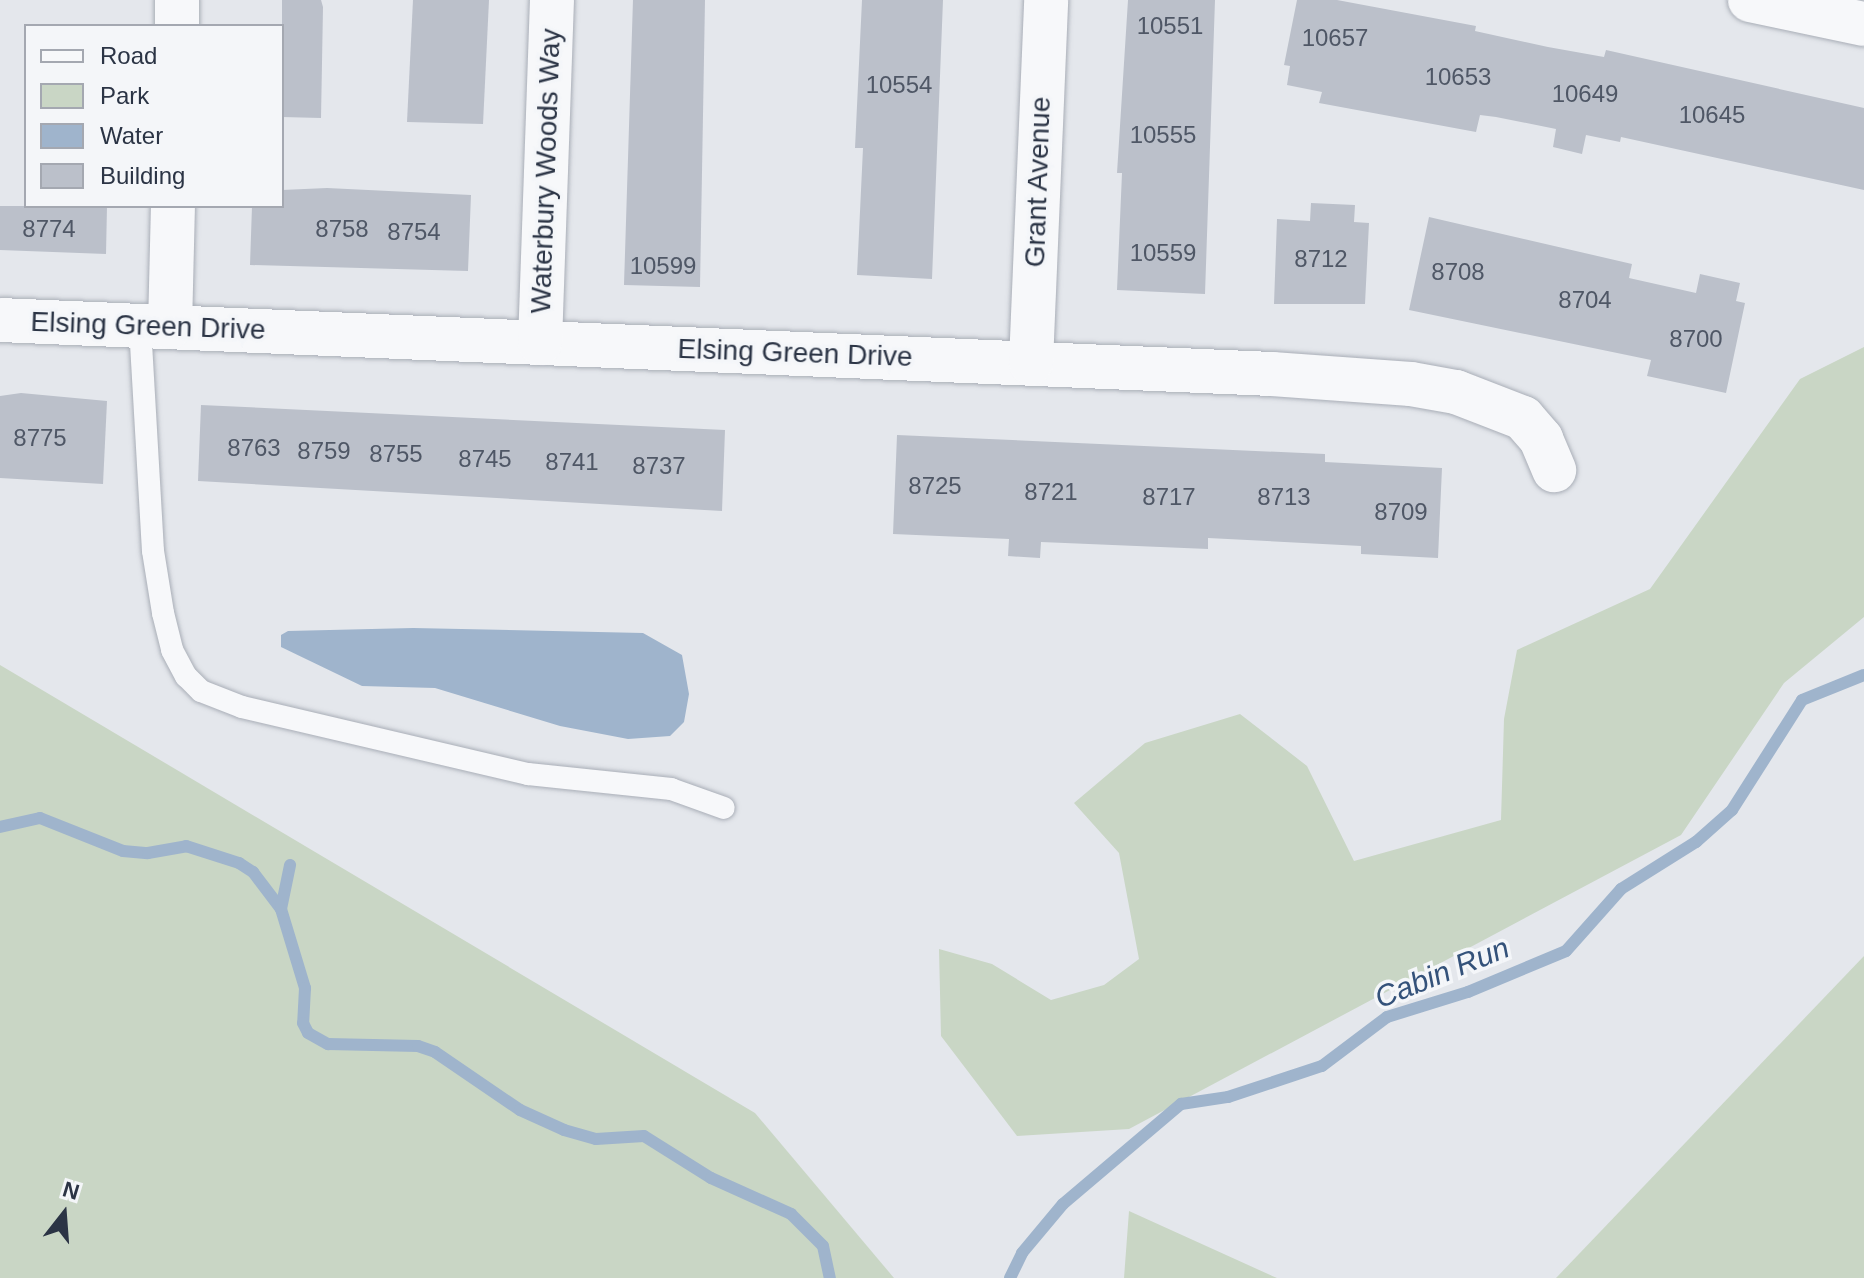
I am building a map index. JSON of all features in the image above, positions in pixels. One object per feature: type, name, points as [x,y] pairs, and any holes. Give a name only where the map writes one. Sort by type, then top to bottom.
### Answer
[{"type":"street","points":[[177,0],[177,24]]},
{"type":"street","name":"Waterbury Woods Way","points":[[540,343],[552,0]]},
{"type":"street","name":"Grant Avenue","points":[[1031,363],[1046,0]]},
{"type":"street","points":[[1750,0],[1864,24]]},
{"type":"street","points":[[155,326],[173,208]]},
{"type":"street","name":"Elsing Green Drive","points":[[0,320],[1272,374],[1456,392],[1523,418],[1541,439],[1554,470]]},
{"type":"lane","points":[[155,326],[153,551],[172,650],[201,691],[242,707],[528,774],[671,789],[724,808]]},
{"type":"green space","points":[[1864,347],[1864,617],[1784,683],[1681,835],[1129,1129],[1017,1136],[941,1036],[939,949],[992,964],[1051,1000],[1104,985],[1139,959],[1119,853],[1074,803],[1145,743],[1240,714],[1307,766],[1354,861],[1501,820],[1504,719],[1517,650],[1650,589],[1800,379]]},
{"type":"green space","points":[[0,665],[755,1113],[894,1278],[0,1278]]},
{"type":"green space","points":[[1864,956],[1864,1278],[1556,1278]]},
{"type":"green space","points":[[1129,1211],[1268,1274],[1277,1278],[1124,1278]]},
{"type":"water","points":[[413,628],[643,633],[682,655],[689,694],[684,722],[670,736],[628,739],[560,726],[435,688],[362,686],[281,647],[281,635],[288,631]]},
{"type":"building","points":[[282,0],[321,0],[321,118],[284,117]]},
{"type":"building","points":[[413,0],[489,0],[483,124],[407,122]]},
{"type":"building","points":[[633,0],[705,0],[700,287],[624,285]]},
{"type":"building","points":[[862,0],[943,0],[932,279],[857,275],[863,148],[855,148]]},
{"type":"building","points":[[1128,0],[1215,0],[1205,294],[1117,290],[1122,173],[1117,173]]},
{"type":"building","points":[[1297,0],[1337,0],[1476,26],[1475,31],[1604,57],[1606,50],[1864,108],[1864,190],[1621,137],[1620,142],[1586,135],[1582,154],[1553,147],[1556,129],[1496,117],[1480,115],[1476,132],[1319,103],[1322,92],[1287,85],[1290,66],[1284,65]]},
{"type":"building","points":[[327,188],[471,195],[468,271],[250,265],[252,208],[284,208],[284,190]]},
{"type":"building","points":[[1311,203],[1355,205],[1354,222],[1369,223],[1365,304],[1274,304],[1277,219],[1310,221]]},
{"type":"building","points":[[0,206],[107,208],[106,254],[0,250]]},
{"type":"building","points":[[1429,217],[1632,264],[1629,278],[1696,293],[1700,274],[1740,283],[1736,301],[1745,303],[1726,393],[1647,376],[1651,360],[1409,310]]},
{"type":"building","points":[[21,393],[107,401],[103,484],[0,478],[0,396]]},
{"type":"building","points":[[201,405],[725,430],[722,511],[198,481]]},
{"type":"building","points":[[897,435],[1325,454],[1325,462],[1442,468],[1438,558],[1361,554],[1361,546],[1208,538],[1208,549],[1041,542],[1040,558],[1008,556],[1009,539],[893,534]]},
{"type":"waterway","name":"Cabin Run","points":[[1010,1278],[1022,1253],[1063,1204],[1181,1104],[1228,1097],[1322,1066],[1387,1017],[1468,992],[1566,951],[1621,889],[1696,842],[1732,810],[1802,700],[1864,675]]},
{"type":"waterway","points":[[0,827],[40,818],[123,851],[148,853],[186,846],[239,863],[253,872],[281,909],[305,988],[303,1023],[308,1033],[328,1044],[418,1046],[435,1052],[520,1110],[564,1130],[596,1139],[644,1136],[711,1178],[791,1214],[823,1246],[830,1278]]},
{"type":"waterway","points":[[281,909],[290,865]]}]
